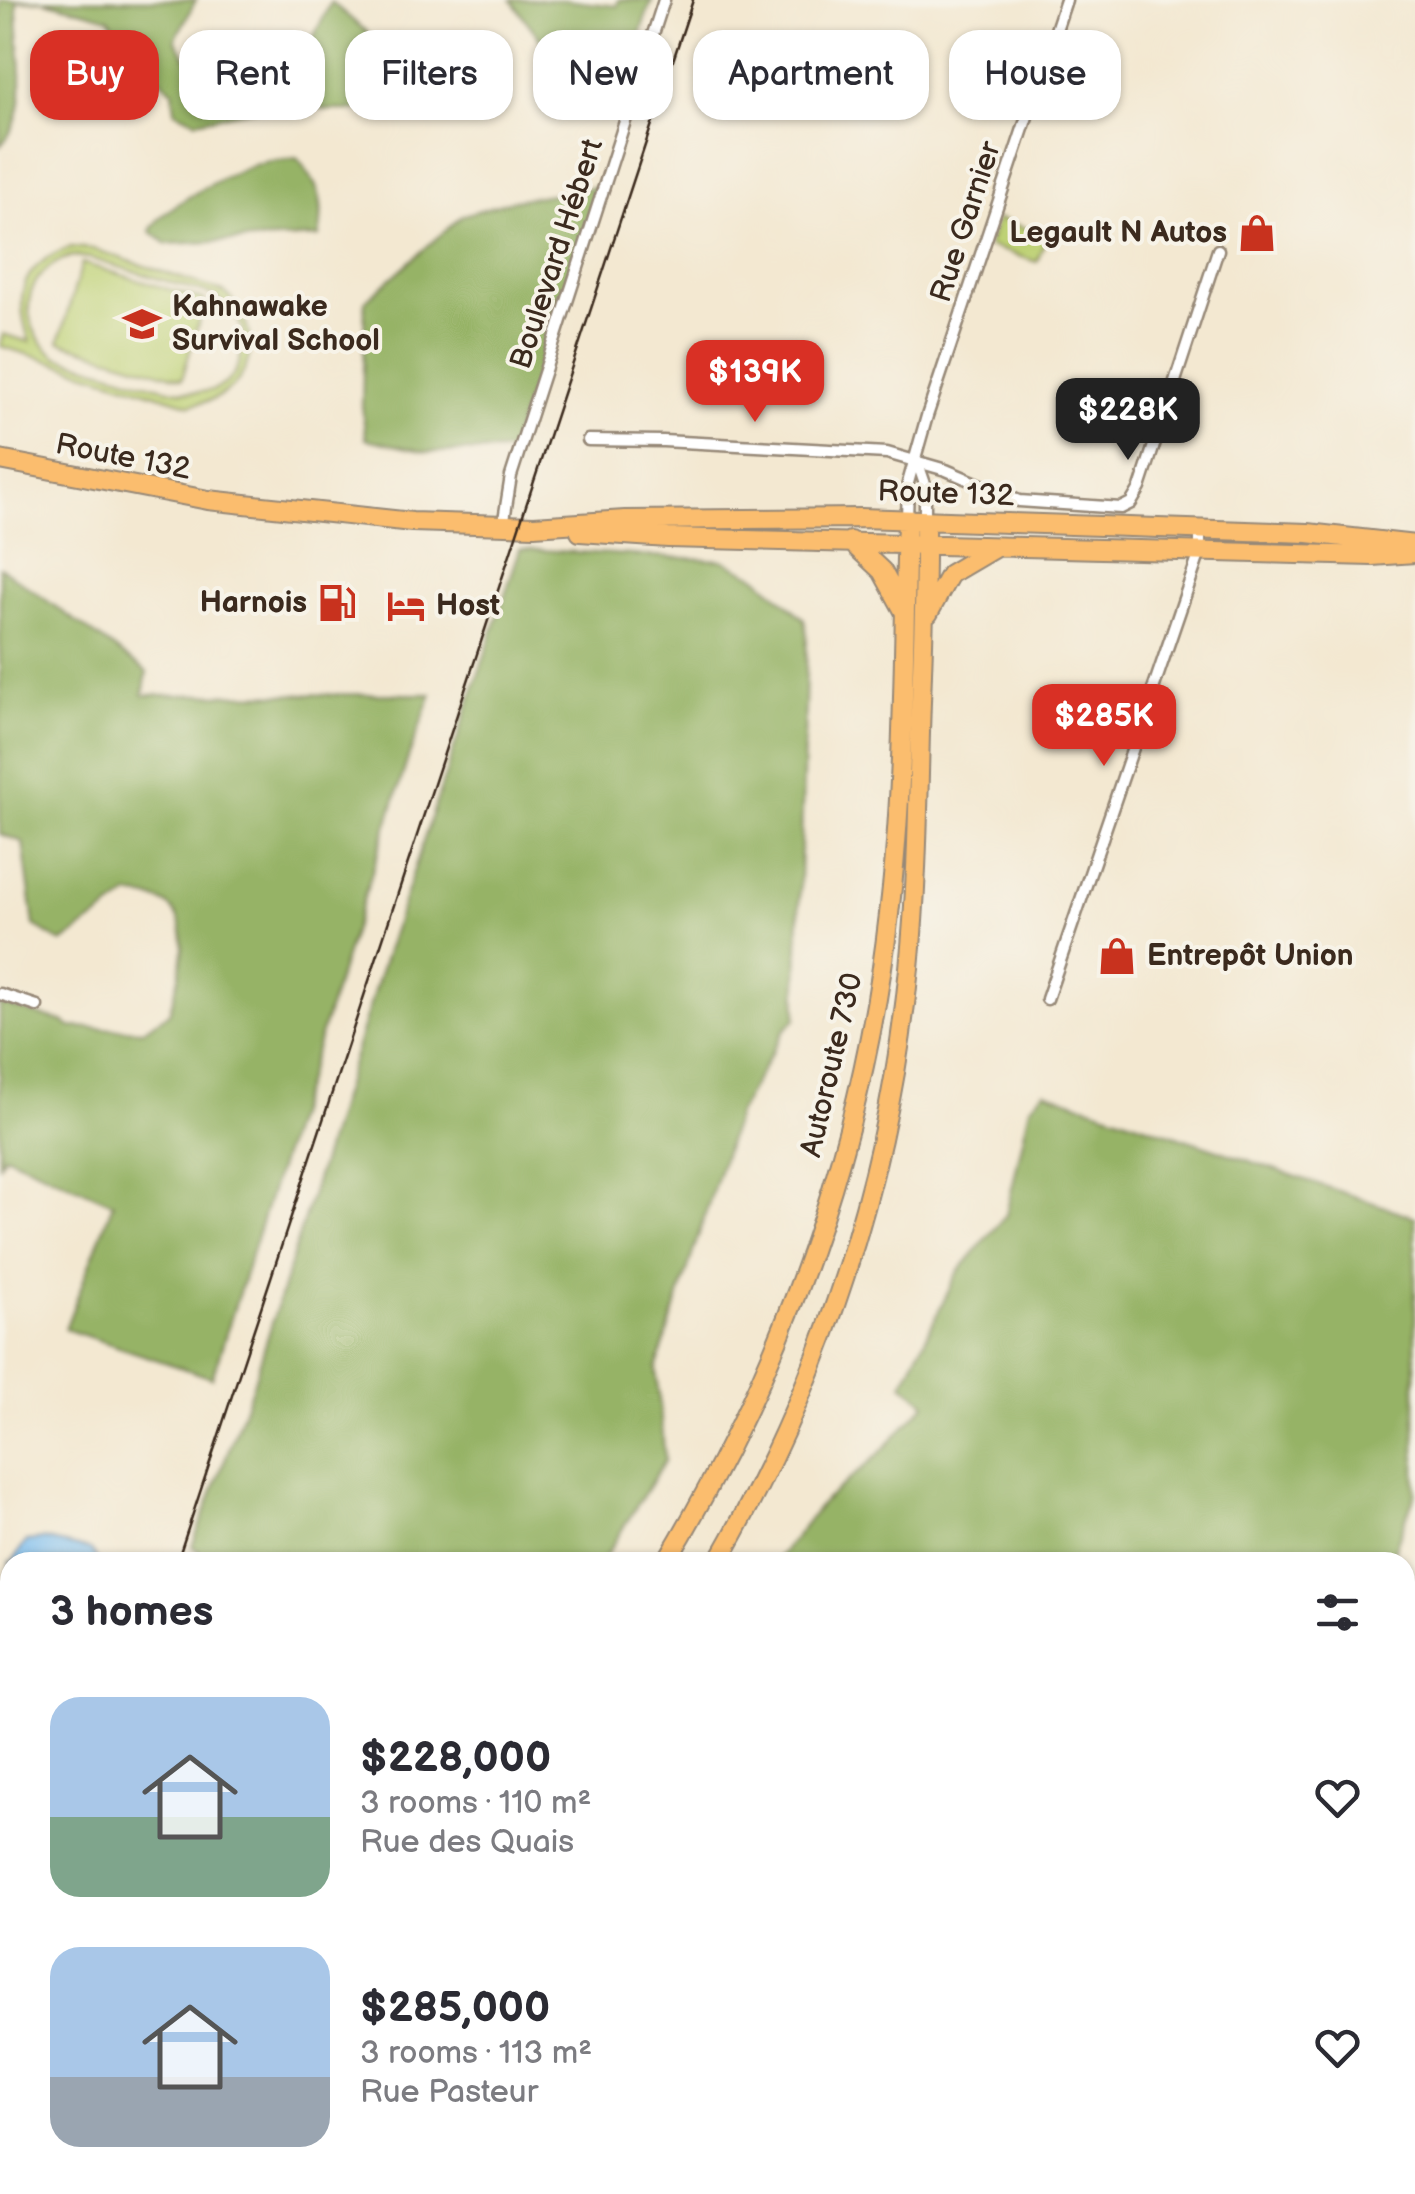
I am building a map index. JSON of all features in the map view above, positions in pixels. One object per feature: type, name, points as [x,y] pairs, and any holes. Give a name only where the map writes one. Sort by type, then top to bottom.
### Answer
[{"type":"highway","name":"Route 132","points":[[0,460],[118,485],[248,506],[392,521],[534,526],[624,520],[916,520],[1336,535],[1415,545]]},
{"type":"highway","name":"Autoroute 730","points":[[672,1552],[716,1476],[779,1339],[819,1230],[854,1110],[877,1002],[892,891],[900,788],[906,544],[916,520]]},
{"type":"highway","name":"Autoroute 730","points":[[723,1552],[779,1444],[826,1330],[860,1225],[886,1117],[911,944],[926,545],[916,520]]},
{"type":"highway","name":"Route 132","points":[[534,526],[625,537],[1336,555],[1415,553]]},
{"type":"highway","points":[[1336,535],[1336,555]]},
{"type":"highway","points":[[850,541],[882,571],[905,614]]},
{"type":"highway","points":[[924,623],[950,574],[996,546]]},
{"type":"street","name":"Boulevard Hébert","points":[[503,526],[510,476],[664,0]]},
{"type":"street","name":"Rue Garnier","points":[[916,520],[908,483],[927,416],[1066,0]]},
{"type":"street","points":[[588,440],[864,450],[916,460],[1000,495],[1036,504],[1115,508],[1131,503],[1140,488],[1218,250]]},
{"type":"street","name":"Rue Garnier","points":[[916,460],[925,484],[916,520]]},
{"type":"street","points":[[1047,999],[1200,552],[1200,530]]},
{"type":"street","points":[[0,994],[37,1006]]},
{"type":"green space","points":[[0,0],[42,0],[17,1],[21,96],[18,115],[0,146]]},
{"type":"green space","points":[[42,0],[196,0],[175,40],[179,46],[179,113],[175,111],[173,90],[159,79],[159,30],[117,30],[109,18]]},
{"type":"green space","points":[[511,0],[617,6],[618,0],[652,0],[641,30],[534,30]]},
{"type":"green space","points":[[331,2],[364,30],[345,30],[345,110],[326,110],[325,30],[317,30]]},
{"type":"green space","points":[[297,158],[319,194],[319,237],[167,244],[150,231],[168,212],[214,183],[257,164]]},
{"type":"green space","points":[[603,186],[509,451],[426,452],[366,439],[362,406],[365,301],[463,215],[514,200]]},
{"type":"green space","points":[[997,219],[1047,235],[1037,262],[988,246]]},
{"type":"green space","points":[[71,247],[93,249],[224,292],[236,304],[249,333],[247,363],[240,377],[214,399],[191,405],[0,346],[3,334],[30,342],[22,309],[25,283],[54,254]],"holes":[[[72,256],[213,295],[225,304],[236,316],[243,337],[238,366],[228,381],[216,389],[184,391],[57,357],[34,330],[29,301],[33,287],[55,264]]]},
{"type":"green space","points":[[82,263],[205,300],[182,379],[59,342]]},
{"type":"green space","points":[[520,549],[722,560],[757,577],[804,619],[807,636],[796,1019],[785,1029],[737,1114],[656,1369],[665,1460],[608,1552],[200,1552],[192,1546],[251,1391],[379,975]]},
{"type":"green space","points":[[0,567],[147,672],[143,695],[432,694],[408,758],[212,1378],[65,1329],[113,1203],[5,1155],[0,1164],[0,1004],[70,1027],[143,1030],[169,1013],[183,937],[173,910],[161,901],[129,895],[62,943],[34,925],[23,842],[0,834]]},
{"type":"green space","points":[[1044,1091],[1415,1217],[1415,1494],[1394,1552],[783,1552],[822,1503],[878,1455],[926,1403],[903,1384],[958,1272],[1006,1215],[1030,1107]]},
{"type":"water","points":[[43,1539],[91,1550],[19,1552],[27,1541]]},
{"type":"railway","points":[[180,1552],[693,0]]},
{"type":"place","name":"Legault N Autos","points":[[1257,233]]},
{"type":"place","name":"Kahnawake Survival School","points":[[142,324]]},
{"type":"place","name":"Harnois","points":[[337,603]]},
{"type":"place","name":"Host","points":[[406,606]]},
{"type":"place","name":"Entrepôt Union","points":[[1117,956]]}]
